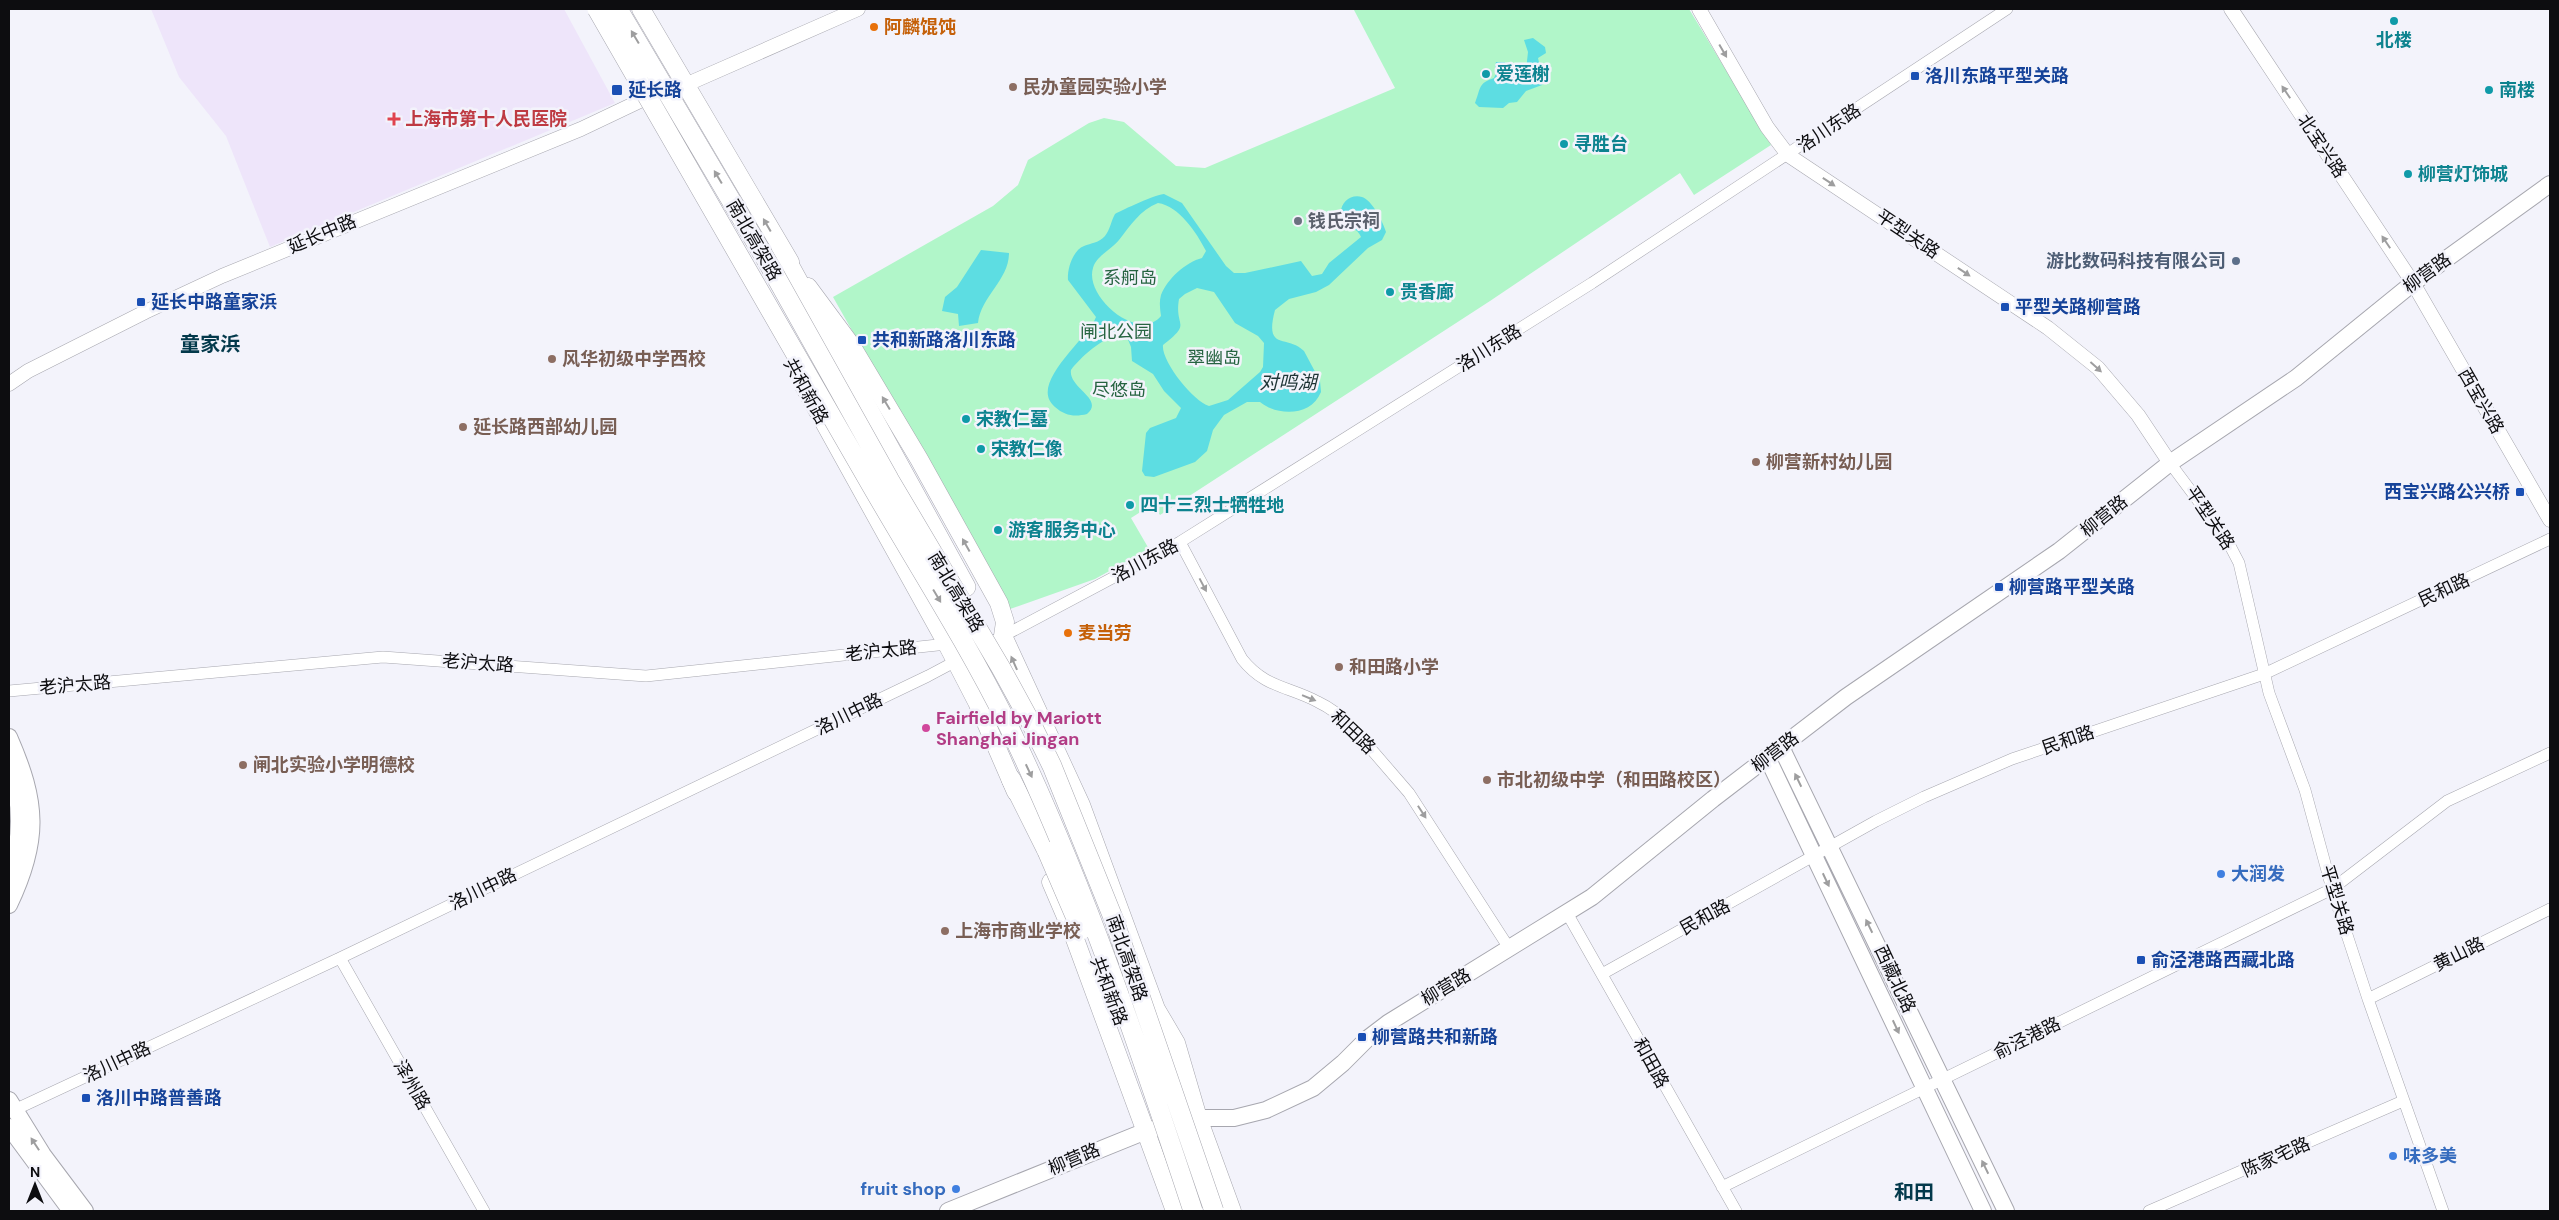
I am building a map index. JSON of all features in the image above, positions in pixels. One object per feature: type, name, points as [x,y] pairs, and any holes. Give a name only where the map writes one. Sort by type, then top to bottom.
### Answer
[{"type":"highway","name":"南北高架路","points":[[597,9],[945,611],[1007,724],[1036,786],[1094,928],[1148,1075],[1190,1207]]},
{"type":"highway","name":"南北高架路","points":[[618,9],[771,268],[889,479],[1001,668],[1052,766],[1096,875],[1214,1211]]},
{"type":"highway","points":[[781,250],[966,587],[1001,668]]},
{"type":"highway","points":[[1011,779],[1047,851],[1081,930],[1148,1114],[1190,1207]]},
{"type":"main road","name":"共和新路","points":[[589,9],[947,644],[977,702],[1011,779],[1041,820],[1066,878],[1152,1129],[1175,1211]]},
{"type":"main road","name":"共和新路","points":[[641,9],[781,250],[851,345],[919,459],[999,602],[1005,622],[1003,636],[1081,806],[1194,1119],[1221,1211]]},
{"type":"main road","name":"柳营路","points":[[948,1211],[1152,1129],[1194,1119],[1234,1118],[1266,1110],[1313,1088],[1388,1022],[1567,913],[1617,878],[1696,812],[1848,696],[2073,541],[2170,463],[2296,378],[2413,283],[2550,184]]},
{"type":"main road","name":"共和新路","points":[[781,250],[823,349],[989,632],[1003,636]]},
{"type":"main road","points":[[9,737],[28,788],[32,838],[27,862],[9,905]]},
{"type":"main road","name":"西藏北路","points":[[1781,747],[2006,1211]]},
{"type":"main road","name":"西藏北路","points":[[1767,757],[1983,1211]]},
{"type":"main road","points":[[9,764],[20,813],[20,837],[9,876]]},
{"type":"main road","points":[[10,1108],[85,1211]]},
{"type":"main road","name":"共和新路","points":[[1194,1119],[1232,1211]]},
{"type":"main road","points":[[9,1127],[71,1211]]},
{"type":"main road","name":"共和新路","points":[[1152,1129],[1190,1207]]},
{"type":"street","points":[[642,100],[685,85],[858,9]]},
{"type":"street","name":"平型关路","points":[[1699,9],[1767,127],[1788,155],[2048,328],[2091,362],[2138,416],[2170,463],[2226,538],[2239,562],[2264,674],[2280,728],[2310,807],[2332,889],[2368,999],[2443,1211]]},
{"type":"street","name":"洛川东路","points":[[956,661],[1180,542],[1584,289],[2007,9]]},
{"type":"street","name":"北宝兴路","points":[[2231,9],[2413,283]]},
{"type":"street","name":"延长中路","points":[[9,384],[28,371],[145,312],[222,276],[581,129],[642,100]]},
{"type":"street","name":"西宝兴路","points":[[2413,283],[2550,520]]},
{"type":"street","name":"民和路","points":[[1602,974],[1908,804],[2000,764],[2264,674],[2550,539]]},
{"type":"street","name":"和田路","points":[[1180,542],[1242,659],[1251,670],[1275,686],[1324,705],[1352,727],[1409,793],[1510,948]]},
{"type":"street","name":"老沪太路","points":[[9,691],[383,657],[646,676],[947,644]]},
{"type":"street","name":"洛川中路","points":[[10,1108],[340,958],[956,661]]},
{"type":"street","name":"俞泾港路","points":[[1722,1187],[2332,889],[2447,801],[2550,753]]},
{"type":"street","name":"黄山路","points":[[2368,999],[2550,909]]},
{"type":"street","name":"和田路","points":[[1567,913],[1736,1211]]},
{"type":"street","name":"泽州路","points":[[340,958],[484,1211]]},
{"type":"street","name":"陈家宅路","points":[[2149,1211],[2165,1208],[2403,1101]]},
{"type":"shaded area","name":"上海市第十人民医院","points":[[151,9],[564,9],[615,103],[270,247],[226,136],[179,77]]},
{"type":"green space","name":"闸北公园","points":[[1689,9],[1771,145],[1694,195],[1680,173],[1490,301],[1160,515],[1153,504],[1131,518],[1149,549],[1095,579],[1010,609],[833,297],[993,206],[1018,185],[1028,160],[1089,123],[1104,118],[1124,122],[1176,166],[1205,168],[1395,88],[1354,10]]},
{"type":"water","points":[[1533,38],[1545,47],[1546,53],[1538,58],[1540,67],[1547,76],[1542,85],[1526,91],[1517,102],[1509,103],[1503,108],[1479,107],[1475,103],[1479,90],[1485,82],[1494,78],[1498,69],[1495,67],[1496,62],[1505,62],[1505,72],[1509,77],[1522,76],[1526,70],[1528,52],[1524,40]]},
{"type":"water","name":"对鸣湖","points":[[1164,194],[1182,203],[1226,266],[1234,273],[1245,273],[1301,261],[1312,276],[1322,274],[1329,263],[1361,237],[1357,231],[1344,221],[1341,213],[1345,202],[1353,197],[1362,197],[1370,202],[1380,217],[1386,232],[1382,240],[1368,248],[1329,285],[1316,292],[1289,299],[1275,310],[1272,332],[1279,340],[1291,343],[1304,351],[1320,381],[1321,392],[1316,400],[1310,406],[1293,412],[1275,410],[1260,402],[1247,402],[1224,415],[1213,430],[1207,451],[1195,462],[1154,477],[1145,476],[1142,471],[1146,433],[1150,428],[1176,418],[1181,408],[1164,391],[1153,374],[1132,361],[1131,347],[1127,337],[1112,337],[1104,341],[1081,358],[1071,370],[1075,382],[1092,403],[1091,409],[1087,414],[1070,415],[1059,410],[1048,397],[1048,386],[1062,362],[1096,317],[1068,280],[1070,265],[1074,256],[1080,248],[1105,236],[1115,214]],"holes":[[[1158,203],[1173,209],[1187,221],[1206,251],[1202,258],[1190,263],[1172,277],[1160,298],[1161,316],[1151,323],[1140,324],[1127,320],[1115,313],[1105,303],[1097,292],[1092,279],[1093,268],[1097,260],[1116,243],[1131,224],[1146,210]],[[1197,288],[1214,292],[1235,323],[1258,336],[1264,343],[1263,367],[1260,372],[1228,400],[1209,406],[1195,397],[1179,380],[1167,361],[1163,345],[1180,328],[1179,299]]]},
{"type":"water","points":[[981,250],[1009,253],[1008,263],[1005,272],[984,304],[978,323],[959,326],[958,314],[942,311],[945,297],[957,287]]},
{"type":"place","name":"北楼","points":[[2394,21]]},
{"type":"place","name":"阿麟馄饨","points":[[874,27]]},
{"type":"place","name":"爱莲榭","points":[[1486,74]]},
{"type":"place","name":"洛川东路平型关路","points":[[1915,76]]},
{"type":"place","name":"民办童园实验小学","points":[[1013,87]]},
{"type":"place","name":"延长路","points":[[617,90]]},
{"type":"place","name":"南楼","points":[[2489,90]]},
{"type":"place","name":"上海市第十人民医院","points":[[394,119]]},
{"type":"place","name":"寻胜台","points":[[1564,144]]},
{"type":"place","name":"柳营灯饰城","points":[[2408,174]]},
{"type":"place","name":"钱氏宗祠","points":[[1298,221]]},
{"type":"place","name":"游比数码科技有限公司","points":[[2236,261]]},
{"type":"place","name":"贵香廊","points":[[1390,292]]},
{"type":"place","name":"延长中路童家浜","points":[[141,302]]},
{"type":"place","name":"平型关路柳营路","points":[[2005,307]]},
{"type":"place","name":"共和新路洛川东路","points":[[862,340]]},
{"type":"place","name":"风华初级中学西校","points":[[552,359]]},
{"type":"place","name":"宋教仁墓","points":[[966,419]]},
{"type":"place","name":"延长路西部幼儿园","points":[[463,427]]},
{"type":"place","name":"宋教仁像","points":[[981,449]]},
{"type":"place","name":"柳营新村幼儿园","points":[[1756,462]]},
{"type":"place","name":"西宝兴路公兴桥","points":[[2520,492]]},
{"type":"place","name":"四十三烈士牺牲地","points":[[1130,505]]},
{"type":"place","name":"游客服务中心","points":[[998,530]]},
{"type":"place","name":"柳营路平型关路","points":[[1999,587]]},
{"type":"place","name":"麦当劳","points":[[1068,633]]},
{"type":"place","name":"和田路小学","points":[[1339,667]]},
{"type":"place","name":"Fairfield by Mariott Shanghai Jingan","points":[[926,728]]},
{"type":"place","name":"闸北实验小学明德校","points":[[243,765]]},
{"type":"place","name":"市北初级中学（和田路校区）","points":[[1487,780]]},
{"type":"place","name":"大润发","points":[[2221,874]]},
{"type":"place","name":"上海市商业学校","points":[[945,931]]},
{"type":"place","name":"俞泾港路西藏北路","points":[[2141,960]]},
{"type":"place","name":"柳营路共和新路","points":[[1362,1037]]},
{"type":"place","name":"洛川中路普善路","points":[[86,1098]]},
{"type":"place","name":"味多美","points":[[2393,1156]]},
{"type":"place","name":"fruit shop","points":[[956,1189]]},
{"type":"district","name":"童家浜","points":[[210,344]]},
{"type":"district","name":"和田","points":[[1914,1192]]},
{"type":"park label","name":"系舸岛","points":[[1130,278]]},
{"type":"park label","name":"翠幽岛","points":[[1214,358]]},
{"type":"park label","name":"尽悠岛","points":[[1119,390]]}]
